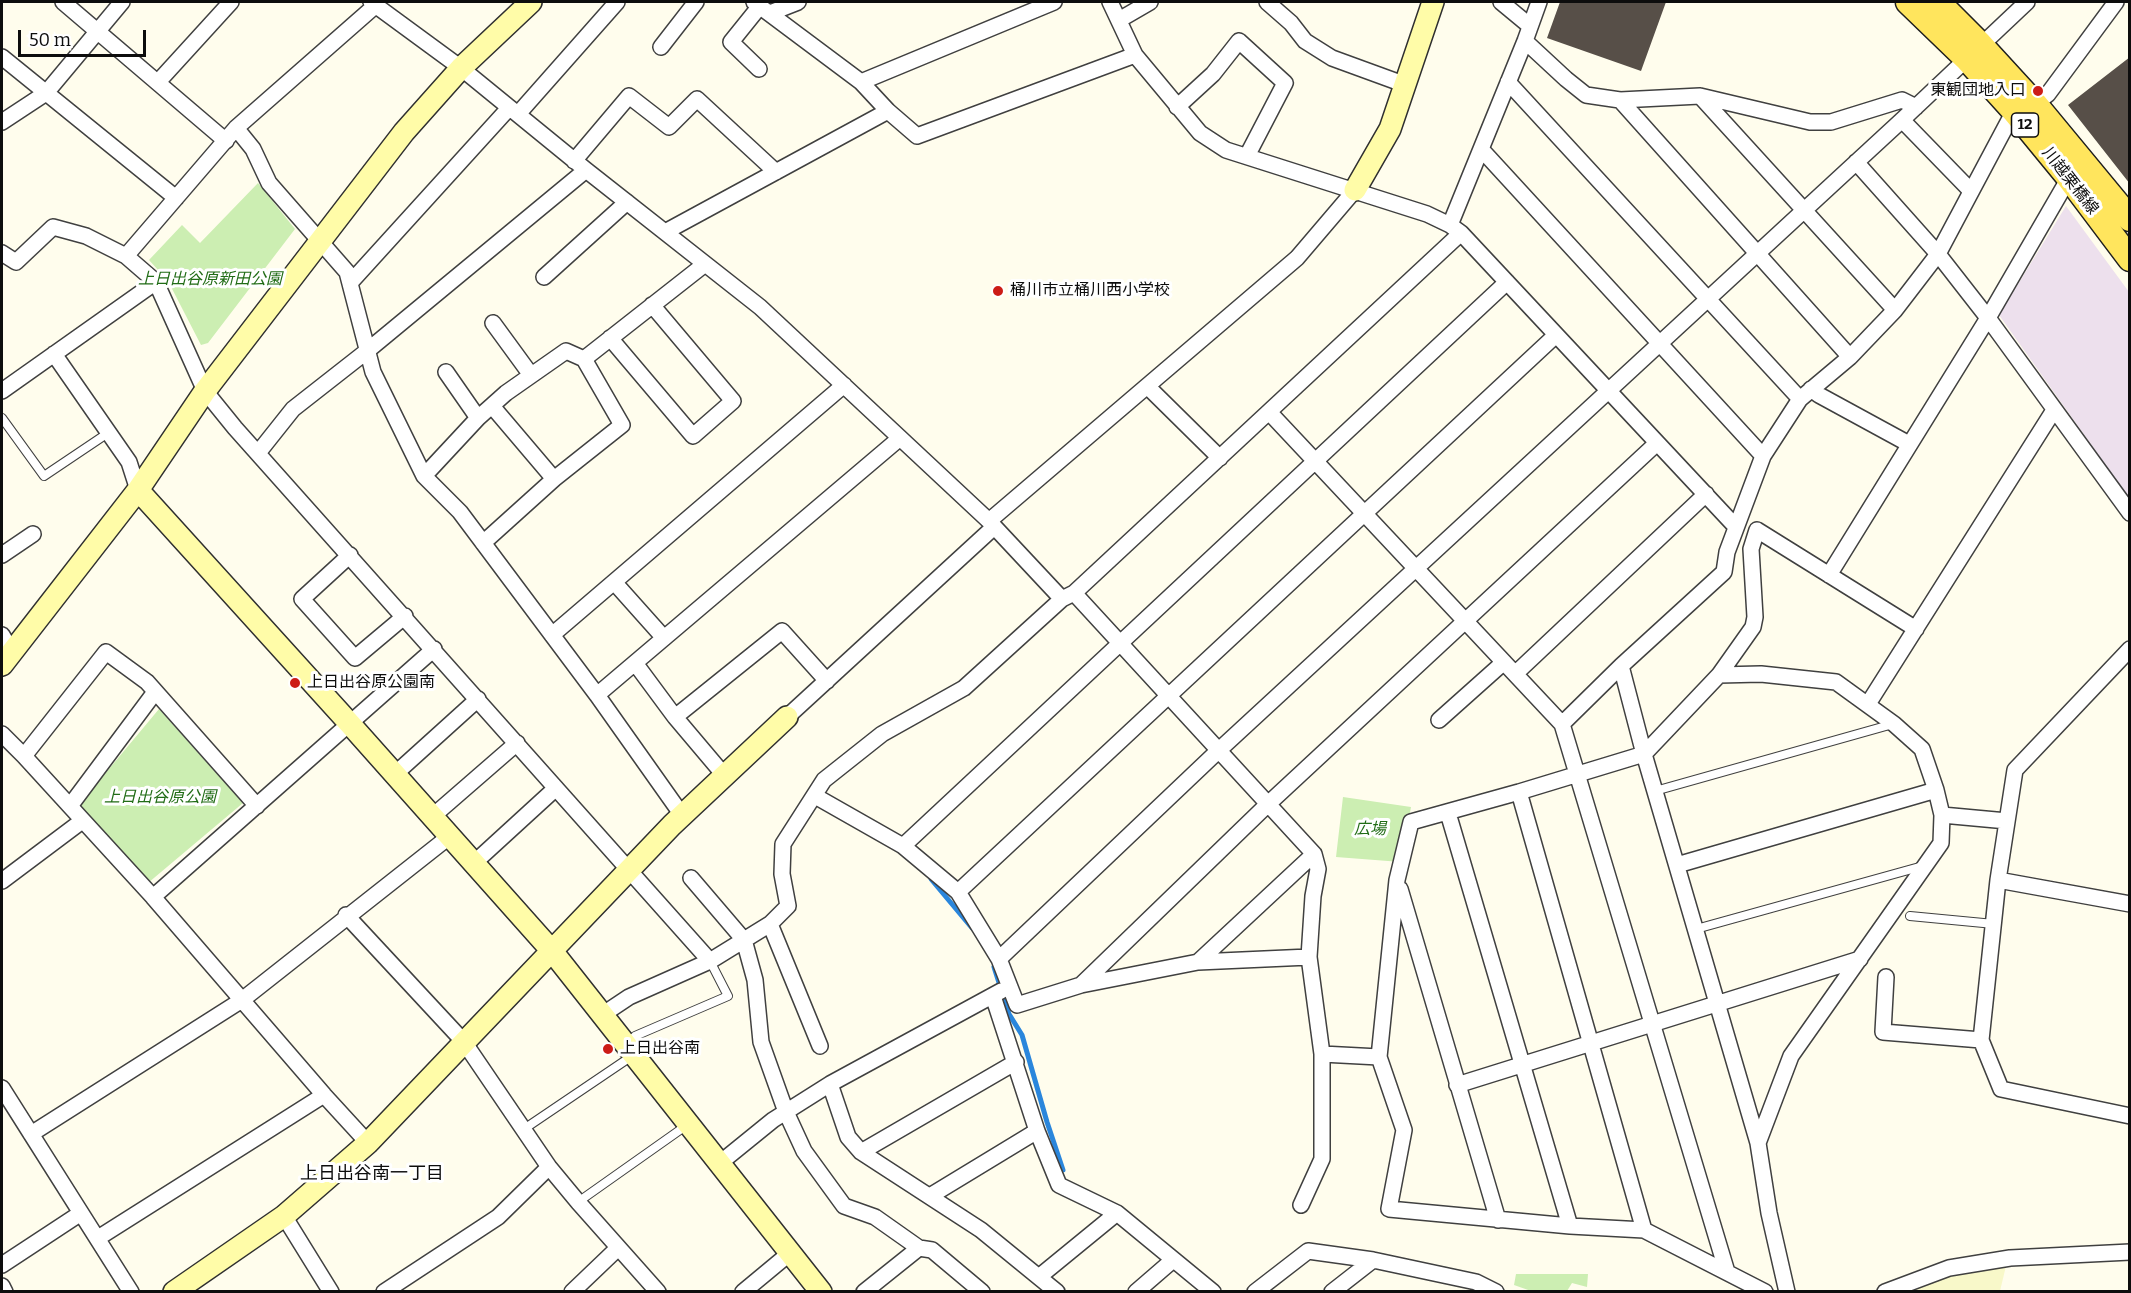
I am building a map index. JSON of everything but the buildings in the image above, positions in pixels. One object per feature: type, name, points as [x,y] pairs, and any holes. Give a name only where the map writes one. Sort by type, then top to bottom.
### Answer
[{"type":"main road","name":"川越栗橋線","points":[[1908,2],[1973,51]]},
{"type":"main road","name":"川越栗橋線","points":[[1938,2],[1973,51],[2130,219]]},
{"type":"main road","name":"川越栗橋線","points":[[2024,108],[2069,178],[2130,259]]},
{"type":"street","points":[[63,2],[226,141]]},
{"type":"street","points":[[2,122],[46,93],[122,2]]},
{"type":"street","points":[[158,82],[231,2]]},
{"type":"street","points":[[5,650],[138,490],[205,391],[404,132],[460,68],[531,2]]},
{"type":"street","points":[[350,284],[617,2]]},
{"type":"street","points":[[661,47],[696,2]]},
{"type":"street","points":[[759,69],[731,42],[761,7],[798,2]]},
{"type":"street","points":[[861,82],[1054,2]]},
{"type":"street","points":[[1110,2],[1135,55],[1200,133],[1226,150],[1426,214],[1456,229],[1736,527]]},
{"type":"street","points":[[1119,20],[1150,2]]},
{"type":"street","points":[[1267,2],[1305,40],[1332,58],[1406,85]]},
{"type":"street","points":[[174,1292],[284,1216],[368,1143],[682,814],[788,717],[991,524],[1147,386],[1297,258],[1355,190],[1390,129],[1433,2]]},
{"type":"street","points":[[1502,2],[1566,79],[1586,95],[1620,100],[1700,96],[1810,122],[1831,122],[1902,100],[1916,107]]},
{"type":"street","points":[[602,1016],[629,997],[710,961],[770,924],[788,906],[782,874],[783,844],[824,780],[882,734],[964,688],[1220,458],[1456,229],[1481,149],[1539,2]]},
{"type":"street","points":[[999,959],[1218,752],[1902,120],[2026,2]]},
{"type":"street","points":[[1562,724],[1724,572],[1727,552],[1763,456],[1806,394],[1850,357],[1895,310],[1938,254],[1970,190],[2024,108],[2048,94],[2116,2]]},
{"type":"street","points":[[126,256],[236,128],[373,3],[460,68],[760,307],[1120,643],[1267,806],[1314,854],[1318,869],[1313,896],[1309,957],[1322,1054],[1322,1159],[1301,1204]]},
{"type":"street","points":[[761,7],[861,82],[888,111],[917,135],[1135,55]]},
{"type":"street","points":[[1177,107],[1213,74],[1239,41],[1286,83],[1247,156]]},
{"type":"street","points":[[2,57],[176,198]]},
{"type":"street","points":[[1508,82],[1708,299],[1806,394],[1819,395],[1909,444]]},
{"type":"street","points":[[258,453],[293,409],[367,351],[580,165],[629,96],[669,127],[697,99],[776,172]]},
{"type":"street","points":[[1700,96],[1895,310]]},
{"type":"street","points":[[1620,100],[1850,357]]},
{"type":"street","points":[[665,232],[888,111]]},
{"type":"street","points":[[1902,120],[1970,190]]},
{"type":"street","points":[[236,128],[253,149],[269,183],[347,272],[373,372],[424,476],[460,512],[597,695],[682,814]]},
{"type":"street","points":[[1481,149],[1763,456]]},
{"type":"street","points":[[1856,162],[1938,254],[1988,318],[2130,513]]},
{"type":"street","points":[[1829,575],[1988,318],[2069,178]]},
{"type":"street","points":[[544,277],[627,202]]},
{"type":"street","points":[[2,253],[16,262],[53,227],[86,236],[126,256],[156,282],[205,391],[710,961]]},
{"type":"street","points":[[584,359],[705,264]]},
{"type":"street","points":[[2,391],[156,282]]},
{"type":"street","points":[[903,846],[1507,282]]},
{"type":"street","points":[[610,338],[693,436],[733,401],[652,305]]},
{"type":"street","points":[[493,323],[531,375]]},
{"type":"street","points":[[958,892],[1556,335]]},
{"type":"street","points":[[424,476],[478,418],[506,393],[566,351],[584,359],[622,425],[554,479],[483,543]]},
{"type":"street","points":[[54,354],[129,462],[138,490],[350,723],[552,951],[821,1292]]},
{"type":"street","points":[[446,372],[478,418]]},
{"type":"street","points":[[552,635],[844,385]]},
{"type":"street","points":[[1147,386],[1220,458]]},
{"type":"street","points":[[492,406],[554,479]]},
{"type":"street","points":[[1868,705],[2054,410]]},
{"type":"street","points":[[1269,412],[1562,724],[1727,1272]]},
{"type":"street","points":[[597,695],[900,438]]},
{"type":"street","points":[[1081,985],[1267,806],[1658,443]]},
{"type":"street","points":[[1515,674],[1706,494]]},
{"type":"street","points":[[1765,1292],[1644,1230],[1570,1226],[1389,1209],[1404,1130],[1379,1057],[1397,880],[1411,822],[1644,754],[1719,675],[1753,627],[1755,617],[1751,549],[1757,531],[1916,629]]},
{"type":"street","points":[[2,555],[33,534]]},
{"type":"street","points":[[350,555],[302,599],[355,658],[405,616]]},
{"type":"street","points":[[614,582],[664,638]]},
{"type":"street","points":[[675,717],[782,631],[826,681]]},
{"type":"street","points":[[153,897],[434,649]]},
{"type":"street","points":[[24,756],[106,652],[147,682],[257,806]]},
{"type":"street","points":[[2128,655],[2015,770],[1998,880],[1981,1040],[2001,1089],[2130,1116]]},
{"type":"street","points":[[1439,720],[1504,662]]},
{"type":"street","points":[[635,663],[675,717],[724,775]]},
{"type":"street","points":[[1622,666],[1644,754],[1758,1143],[1769,1213],[1787,1292]]},
{"type":"street","points":[[1719,675],[1761,674],[1836,681],[1894,723],[1922,749],[1942,816],[1941,843],[1791,1056],[1758,1143]]},
{"type":"street","points":[[70,806],[155,692]]},
{"type":"street","points":[[395,774],[478,699]]},
{"type":"street","points":[[2,734],[153,897],[368,1143]]},
{"type":"street","points":[[433,816],[517,743]]},
{"type":"street","points":[[474,862],[556,788]]},
{"type":"street","points":[[1677,865],[1936,790]]},
{"type":"street","points":[[1519,792],[1644,1230]]},
{"type":"street","points":[[815,796],[903,846],[958,892],[999,959],[1017,1005],[1081,985],[1198,962],[1309,957]]},
{"type":"street","points":[[1448,813],[1570,1226]]},
{"type":"street","points":[[1942,816],[2007,821]]},
{"type":"street","points":[[2,881],[82,821]]},
{"type":"street","points":[[31,1134],[242,1000],[346,915],[450,836]]},
{"type":"street","points":[[1198,962],[1314,854]]},
{"type":"street","points":[[691,879],[744,940],[755,980],[761,1042],[786,1112],[804,1150],[844,1206],[875,1217],[920,1248],[932,1250],[982,1292]]},
{"type":"street","points":[[1397,880],[1498,1220]]},
{"type":"street","points":[[1998,880],[2130,904]]},
{"type":"street","points":[[346,915],[464,1042],[549,1167],[658,1292]]},
{"type":"street","points":[[770,924],[820,1046]]},
{"type":"street","points":[[1457,1085],[1860,959]]},
{"type":"street","points":[[1887,977],[1882,1032],[1981,1040]]},
{"type":"street","points":[[720,1162],[774,1119],[830,1084],[1009,986]]},
{"type":"street","points":[[993,996],[1037,1131],[1059,1185],[1118,1213],[1213,1292]]},
{"type":"street","points":[[1322,1054],[1379,1057]]},
{"type":"street","points":[[861,1152],[1016,1062]]},
{"type":"street","points":[[830,1084],[848,1137],[861,1152],[981,1230],[1057,1292]]},
{"type":"street","points":[[2,1088],[132,1292]]},
{"type":"street","points":[[98,1238],[324,1095]]},
{"type":"street","points":[[930,1196],[1037,1131]]},
{"type":"street","points":[[384,1292],[498,1217],[549,1167]]},
{"type":"street","points":[[2,1265],[81,1213]]},
{"type":"street","points":[[1040,1276],[1118,1213]]},
{"type":"street","points":[[284,1216],[331,1292]]},
{"type":"street","points":[[572,1292],[618,1248]]},
{"type":"street","points":[[864,1292],[920,1248]]},
{"type":"street","points":[[1255,1292],[1308,1251],[1373,1260],[1476,1282],[1496,1292]]},
{"type":"street","points":[[1885,1292],[1949,1268],[2010,1258],[2130,1251]]},
{"type":"street","points":[[742,1292],[790,1253]]},
{"type":"street","points":[[1136,1292],[1173,1260]]},
{"type":"street","points":[[1332,1292],[1373,1260]]},
{"type":"street","points":[[1463,1292],[1476,1282]]},
{"type":"street","points":[[2,1286],[5,1292]]},
{"type":"lane","points":[[2,418],[44,476],[108,433]]},
{"type":"lane","points":[[1655,791],[1894,723]]},
{"type":"lane","points":[[1696,929],[1926,865]]},
{"type":"lane","points":[[1910,916],[1994,924]]},
{"type":"lane","points":[[524,1129],[630,1050],[635,1036],[728,996],[710,961]]},
{"type":"lane","points":[[578,1202],[689,1124]]},
{"type":"shaded area","points":[[2066,206],[2129,292],[2129,498],[1999,315]]},
{"type":"green space","name":"上日出谷原新田公園","points":[[258,183],[295,229],[208,343],[201,345],[168,281],[149,260],[182,225],[200,243]]},
{"type":"green space","name":"上日出谷原公園","points":[[159,709],[243,803],[148,883],[78,806]]},
{"type":"green space","name":"広場","points":[[1343,797],[1411,807],[1401,862],[1336,857]]},
{"type":"green space","points":[[2006,1266],[2000,1291],[1910,1292],[1928,1279]]},
{"type":"green space","points":[[1516,1274],[1588,1274],[1587,1287],[1572,1283],[1567,1291],[1531,1291],[1514,1285]]},
{"type":"waterway","points":[[931,879],[972,928]]},
{"type":"waterway","points":[[994,967],[1009,1014],[1022,1035],[1063,1170]]},
{"type":"place","name":"東観団地入口","points":[[2038,91]]},
{"type":"place","name":"桶川市立桶川西小学校","points":[[998,291]]},
{"type":"place","name":"上日出谷原公園南","points":[[295,683]]},
{"type":"place","name":"上日出谷南","points":[[608,1049]]},
{"type":"district","name":"上日出谷南一丁目","points":[[372,1174]]}]
